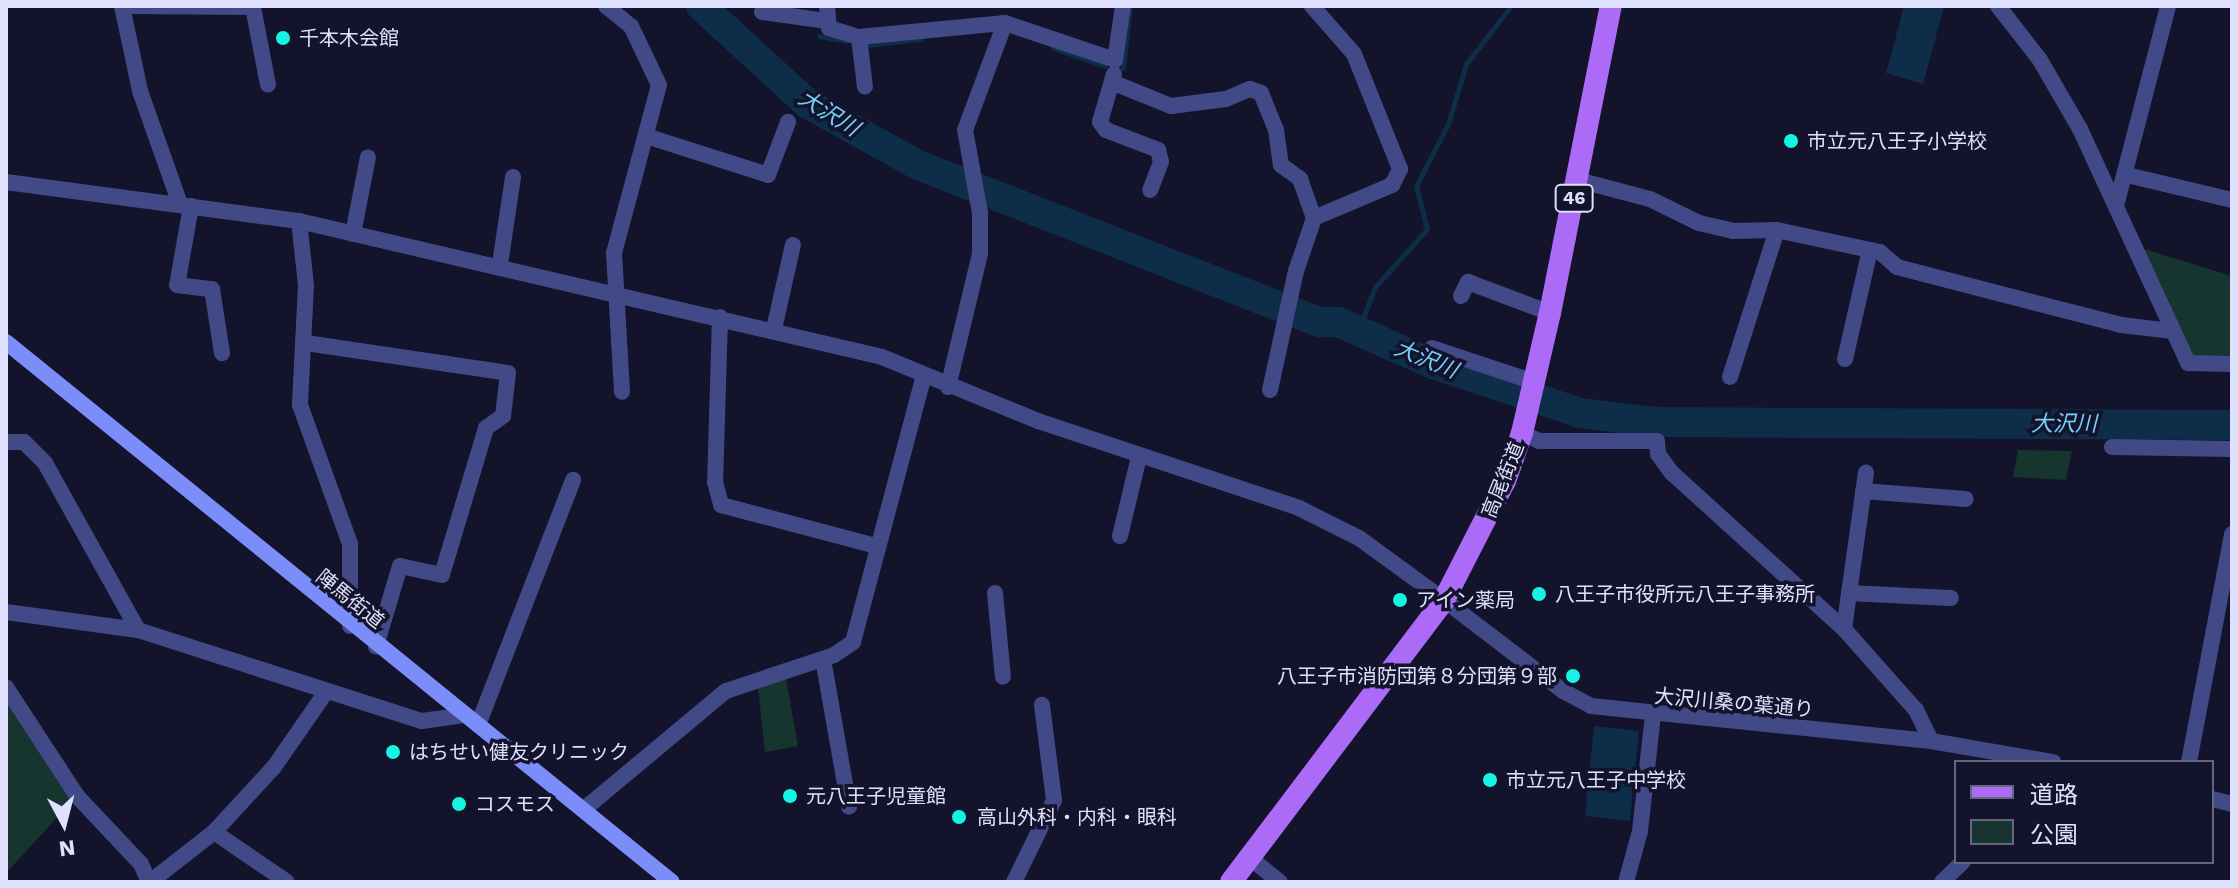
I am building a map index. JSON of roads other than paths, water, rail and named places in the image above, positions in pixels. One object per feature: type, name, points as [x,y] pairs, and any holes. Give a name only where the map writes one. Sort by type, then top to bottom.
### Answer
[{"type":"main road","name":"高尾街道","points":[[1231,882],[1444,600],[1476,545],[1524,425],[1534,386],[1611,6]]},
{"type":"main road","name":"陣馬街道","points":[[6,342],[350,626],[672,882]]},
{"type":"street","points":[[122,6],[140,91],[186,205],[177,285],[212,289],[222,353]]},
{"type":"street","points":[[128,6],[253,7],[268,85]]},
{"type":"street","points":[[606,6],[631,26],[659,85],[614,253],[622,392]]},
{"type":"street","points":[[1123,6],[1114,83],[1100,122],[1106,130],[1158,150],[1161,162],[1150,190]]},
{"type":"street","points":[[1312,6],[1354,54],[1400,169],[1392,185],[1314,218]]},
{"type":"street","points":[[1998,6],[2040,60],[2116,206],[2188,363],[2232,364]]},
{"type":"street","points":[[2116,206],[2127,175],[2168,6]]},
{"type":"street","points":[[762,12],[827,14],[829,28],[859,37],[1005,23],[1115,60]]},
{"type":"street","points":[[948,387],[980,254],[980,213],[965,130],[1005,23]]},
{"type":"street","points":[[859,37],[865,87]]},
{"type":"street","points":[[1114,83],[1171,106],[1226,99],[1250,89],[1261,93],[1268,101],[1281,165],[1300,179],[1314,218],[1296,271],[1286,331],[1270,390]]},
{"type":"street","points":[[646,136],[768,175],[788,122]]},
{"type":"street","points":[[353,234],[368,157]]},
{"type":"street","points":[[2127,175],[2232,200]]},
{"type":"street","points":[[500,264],[513,177]]},
{"type":"street","points":[[1578,180],[1650,199],[1699,223],[1733,231],[1777,230],[1870,250],[1897,267],[2121,325],[2171,331]]},
{"type":"street","name":"大沢川桑の葉通り","points":[[6,182],[299,221],[500,264],[882,357],[948,387],[1139,457],[1299,508],[1359,538],[1563,691],[1591,706],[1653,716],[1931,741],[2041,760]]},
{"type":"street","points":[[299,221],[306,343],[300,405],[350,544],[350,626]]},
{"type":"street","points":[[1730,377],[1777,230]]},
{"type":"street","points":[[774,329],[793,245]]},
{"type":"street","points":[[1845,359],[1870,250]]},
{"type":"street","points":[[1461,296],[1468,282],[1550,313]]},
{"type":"street","points":[[720,317],[715,482],[721,505],[876,546]]},
{"type":"street","points":[[306,343],[508,373],[503,416],[486,428],[442,575],[400,566],[376,646]]},
{"type":"street","points":[[1432,348],[1534,386]]},
{"type":"street","points":[[583,810],[726,691],[823,659],[853,642],[876,546],[924,375]]},
{"type":"street","points":[[1524,425],[1539,441],[1657,441],[1658,454],[1672,473],[1844,629],[1916,710],[1931,741]]},
{"type":"street","points":[[6,442],[24,442],[45,463],[138,630]]},
{"type":"street","points":[[2112,447],[2232,449]]},
{"type":"street","points":[[1120,536],[1139,457]]},
{"type":"street","points":[[1844,629],[1866,473]]},
{"type":"street","points":[[6,612],[138,630],[422,721],[471,720],[573,480]]},
{"type":"street","points":[[1863,491],[1966,499]]},
{"type":"street","points":[[2189,760],[2232,534]]},
{"type":"street","points":[[995,593],[1003,677]]},
{"type":"street","points":[[1849,593],[1951,598]]},
{"type":"street","points":[[823,659],[849,807]]},
{"type":"street","points":[[6,687],[77,796],[141,864],[150,882],[214,832],[274,767],[326,692]]},
{"type":"street","points":[[1014,882],[1054,800],[1042,705]]},
{"type":"street","points":[[1626,882],[1640,831],[1653,716]]},
{"type":"street","points":[[214,832],[287,882]]},
{"type":"street","points":[[1249,857],[1280,882]]},
{"type":"street","points":[[1942,882],[1961,864]]},
{"type":"water","points":[[1904,6],[1944,7],[1923,84],[1886,73]]},
{"type":"water","points":[[1594,726],[1639,731],[1630,821],[1585,816]]},
{"type":"waterway","name":"大沢川","points":[[701,6],[808,104],[918,165],[1319,322],[1338,322],[1433,364],[1580,413],[1656,422],[2232,425]]},
{"type":"waterway","points":[[1123,68],[1130,6]]},
{"type":"waterway","points":[[1357,333],[1375,287],[1427,229],[1416,186],[1448,124],[1466,64],[1511,6]]},
{"type":"waterway","points":[[819,36],[847,41]]},
{"type":"waterway","points":[[867,45],[921,39]]},
{"type":"waterway","points":[[1053,48],[1105,66]]},
{"type":"place","name":"千本木会館","points":[[283,38]]},
{"type":"place","name":"市立元八王子小学校","points":[[1791,141]]},
{"type":"place","name":"八王子市役所元八王子事務所","points":[[1539,594]]},
{"type":"place","name":"アイン薬局","points":[[1400,600]]},
{"type":"place","name":"八王子市消防団第８分団第９部","points":[[1573,676]]},
{"type":"place","name":"はちせい健友クリニック","points":[[393,752]]},
{"type":"place","name":"市立元八王子中学校","points":[[1490,780]]},
{"type":"place","name":"元八王子児童館","points":[[790,796]]},
{"type":"place","name":"コスモス","points":[[459,804]]},
{"type":"place","name":"高山外科・内科・眼科","points":[[959,817]]}]
